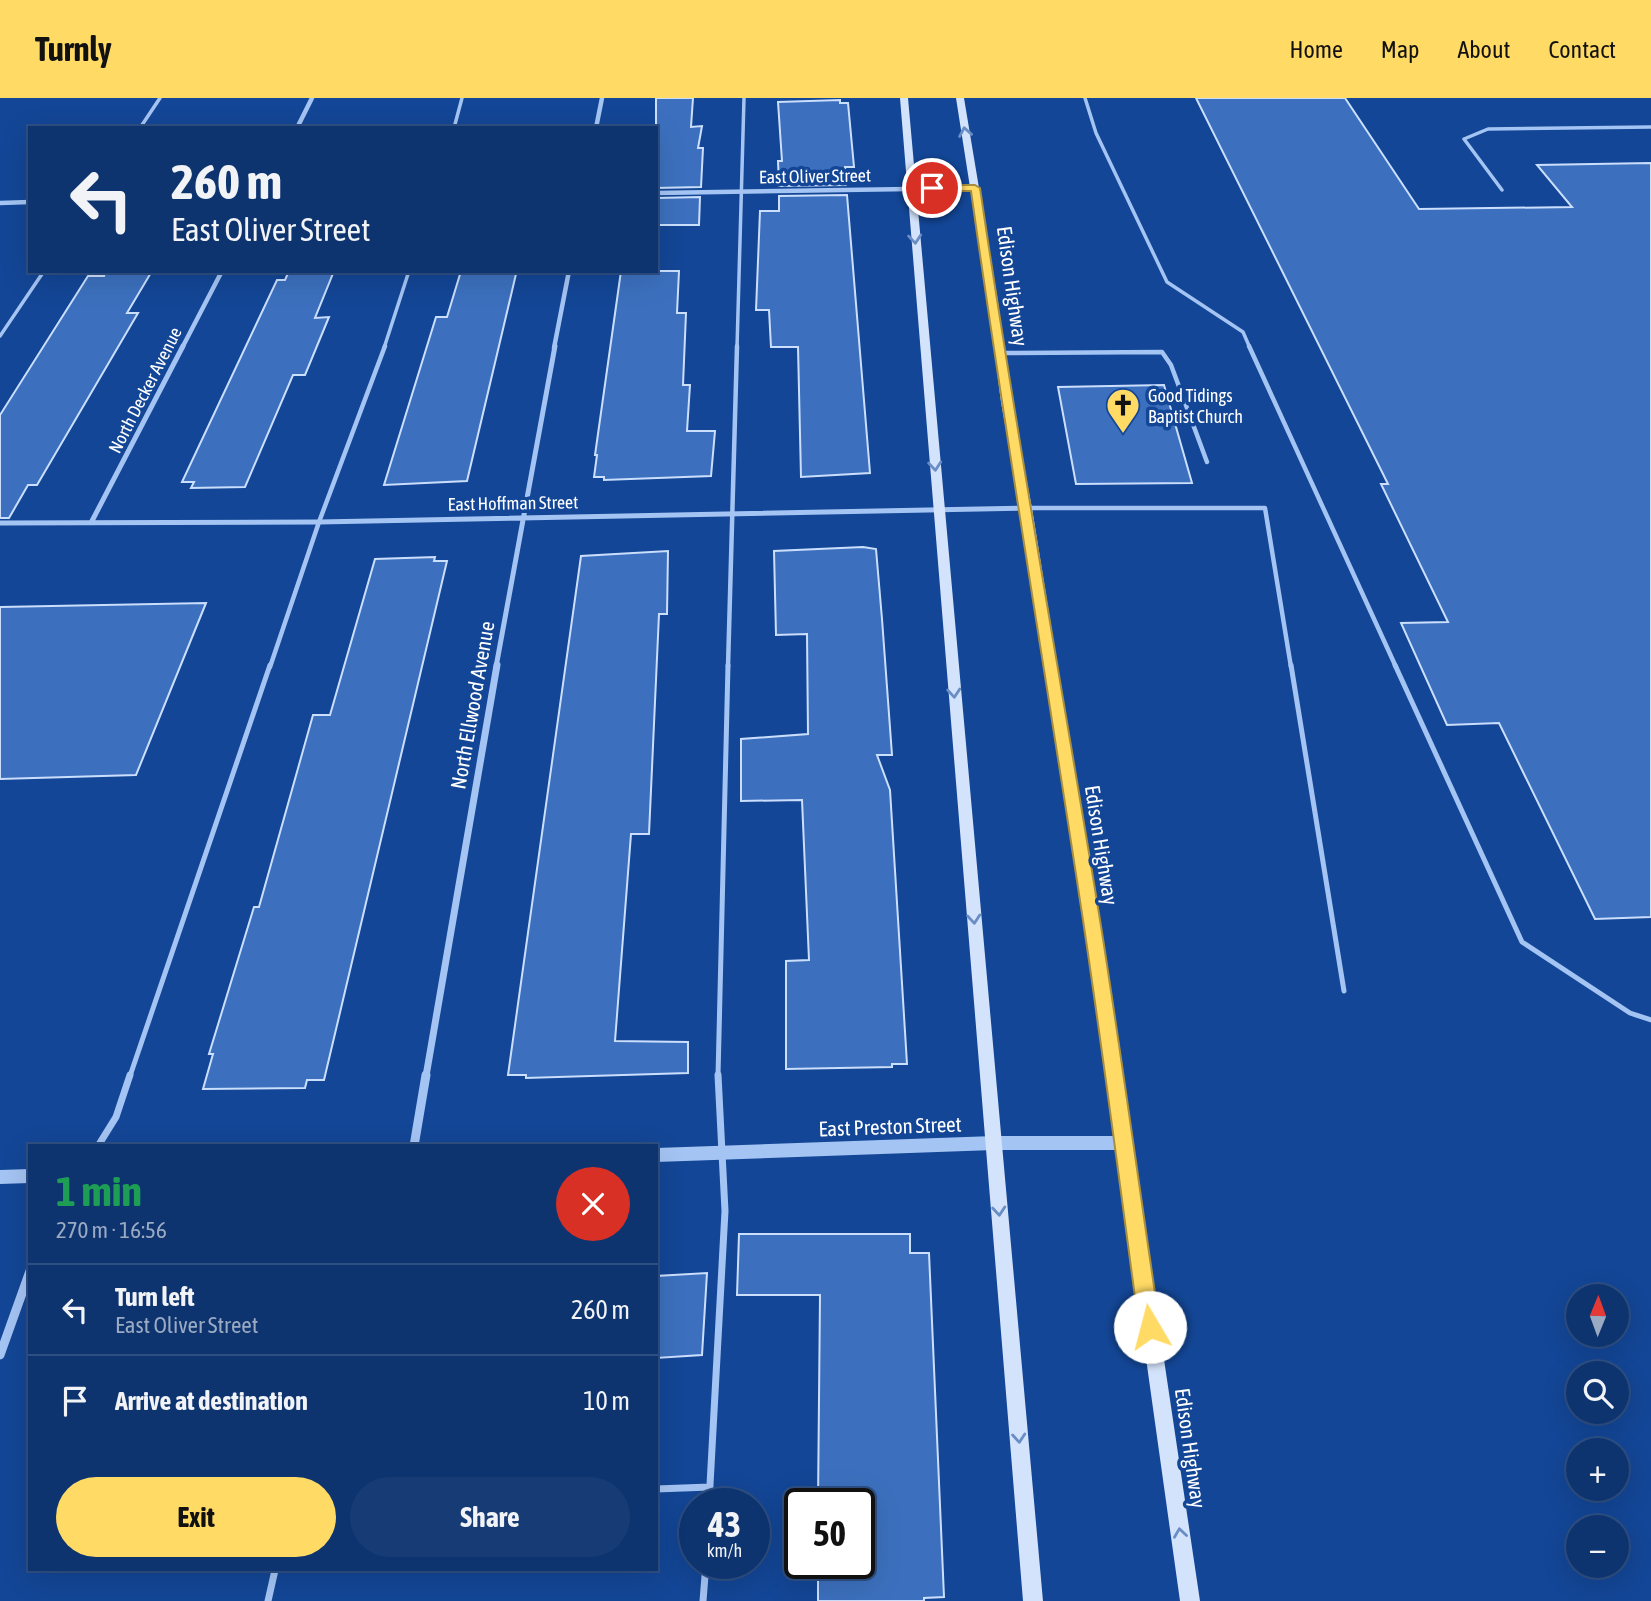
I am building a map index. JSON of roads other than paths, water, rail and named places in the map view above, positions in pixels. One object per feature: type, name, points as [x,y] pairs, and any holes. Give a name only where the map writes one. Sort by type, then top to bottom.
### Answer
[{"type":"main road","points":[[904,98],[1033,1601]]},
{"type":"main road","name":"Edison Highway","points":[[960,98],[1125,1143],[1190,1601]]},
{"type":"street","points":[[298,126],[312,98]]},
{"type":"street","points":[[596,126],[602,98]]},
{"type":"street","name":"East Oliver Street","points":[[658,193],[975,188]]},
{"type":"street","points":[[0,203],[28,202]]},
{"type":"street","name":"North Decker Avenue","points":[[93,521],[221,273]]},
{"type":"street","name":"North Ellwood Avenue","points":[[414,1144],[522,517],[569,273]]},
{"type":"street","name":"East Hoffman Street","points":[[0,523],[320,522],[1026,508]]},
{"type":"street","name":"East Preston Street","points":[[658,1155],[994,1143],[1125,1143]]},
{"type":"street","points":[[0,1177],[28,1176]]},
{"type":"street","points":[[0,1355],[28,1276]]},
{"type":"lane","points":[[141,126],[160,98]]},
{"type":"lane","points":[[455,126],[462,98]]},
{"type":"lane","points":[[658,1489],[710,1487],[725,1211],[718,1089],[744,98]]},
{"type":"lane","points":[[1085,98],[1096,133],[1167,282],[1243,332],[1522,942],[1630,1013],[1651,1020]]},
{"type":"lane","points":[[1502,190],[1464,139],[1488,129],[1651,127]]},
{"type":"lane","points":[[0,336],[43,273]]},
{"type":"lane","points":[[99,1144],[116,1117],[408,273]]},
{"type":"lane","points":[[1000,354],[1163,352],[1171,365],[1207,462]]},
{"type":"lane","points":[[1026,508],[1265,508],[1344,992]]},
{"type":"lane","points":[[268,1601],[275,1571]]},
{"type":"lane","points":[[704,1601],[705,1579]]},
{"type":"place","name":"Good Tidings Baptist Church","points":[[1123,435]]}]
